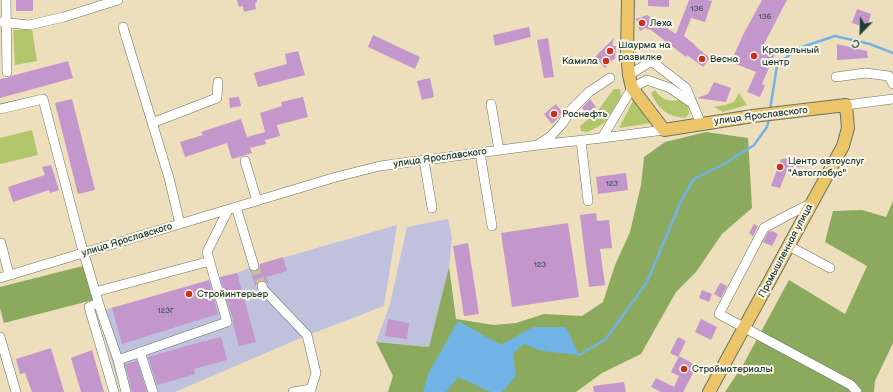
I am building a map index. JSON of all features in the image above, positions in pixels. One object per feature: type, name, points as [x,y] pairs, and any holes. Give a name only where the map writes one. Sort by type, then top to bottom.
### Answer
[{"type":"main road","points":[[628,0],[627,52],[632,88],[664,130]]},
{"type":"main road","name":"улица Ярославского","points":[[664,130],[753,116],[846,105]]},
{"type":"main road","name":"Промышленная улица","points":[[709,392],[843,146],[848,128],[846,105]]},
{"type":"street","points":[[6,0],[3,22],[7,72]]},
{"type":"street","points":[[3,22],[29,25],[64,17],[114,1]]},
{"type":"street","points":[[123,27],[169,178],[180,224]]},
{"type":"street","points":[[629,75],[650,62],[654,63],[686,88],[701,124]]},
{"type":"street","points":[[836,77],[865,73],[889,76],[893,84]]},
{"type":"street","points":[[538,145],[551,136],[562,124],[571,110],[589,92],[610,78]]},
{"type":"street","points":[[602,138],[632,88],[647,80],[670,88],[692,104]]},
{"type":"street","points":[[152,123],[217,98],[218,82]]},
{"type":"street","points":[[0,109],[43,99],[98,303],[118,360],[126,392]]},
{"type":"street","name":"улица Ярославского","points":[[846,105],[893,99]]},
{"type":"street","points":[[491,104],[499,150]]},
{"type":"street","name":"улица Ярославского","points":[[4,277],[336,177],[380,166],[664,130]]},
{"type":"street","points":[[581,140],[588,201]]},
{"type":"street","points":[[480,153],[492,226]]},
{"type":"street","points":[[424,160],[432,208]]},
{"type":"street","points":[[245,161],[257,201]]},
{"type":"street","points":[[812,203],[764,228],[719,314],[851,385],[857,392]]},
{"type":"street","points":[[118,360],[227,322],[207,252],[232,209]]},
{"type":"street","points":[[232,209],[254,266]]},
{"type":"street","points":[[0,242],[4,277]]},
{"type":"street","points":[[789,246],[830,268]]},
{"type":"street","points":[[95,292],[210,261]]},
{"type":"street","points":[[262,286],[263,289],[307,335],[316,373],[311,390],[293,392]]},
{"type":"street","points":[[98,303],[89,307],[114,392]]},
{"type":"street","points":[[0,337],[16,392]]},
{"type":"street","points":[[140,352],[152,392]]},
{"type":"shaded area","points":[[448,219],[452,238],[449,267],[429,347],[376,342],[390,304],[407,227]]},
{"type":"shaded area","points":[[397,225],[384,306],[303,337],[175,392],[121,392],[97,312],[237,273],[254,266]]},
{"type":"green space","points":[[32,29],[37,61],[15,65],[13,30]]},
{"type":"green space","points":[[614,89],[620,89],[621,96],[606,121],[587,132],[581,131],[580,126],[597,112]]},
{"type":"green space","points":[[655,90],[666,100],[680,100],[688,105],[689,114],[685,118],[668,114],[657,104],[651,93]]},
{"type":"green space","points":[[739,93],[747,105],[723,112],[714,107],[734,102]]},
{"type":"green space","points":[[633,101],[636,101],[651,123],[619,128]]},
{"type":"green space","points":[[32,130],[38,155],[0,164],[0,138]]},
{"type":"green space","points":[[706,132],[748,138],[752,208],[722,234],[696,272],[676,292],[641,354],[602,373],[576,392],[388,392],[393,376],[376,342],[429,347],[449,267],[456,319],[494,325],[516,323],[544,314],[582,316],[603,302],[615,265],[630,232],[641,185],[644,157],[665,142]]},
{"type":"green space","points":[[893,201],[893,343],[875,381],[874,392],[725,392],[743,365],[789,280],[845,314],[867,266],[825,242],[833,211],[862,210],[886,217]]},
{"type":"green space","points":[[83,266],[93,300],[4,323],[0,308],[0,287]]},
{"type":"water","points":[[458,321],[501,345],[533,327],[566,327],[579,355],[542,351],[524,344],[513,353],[516,376],[502,392],[491,392],[458,377],[446,392],[423,392],[428,374]]},
{"type":"building","points":[[16,0],[33,0],[33,11],[16,11]]},
{"type":"building","points":[[237,0],[257,0],[255,3],[256,9],[244,12],[243,6],[239,7]]},
{"type":"building","points":[[648,0],[669,0],[669,7],[648,6]]},
{"type":"building","points":[[689,0],[712,1],[705,22],[691,18],[684,36],[710,58],[703,67],[687,55],[686,57],[651,30],[645,28],[640,31],[636,19],[647,15],[676,34]]},
{"type":"building","points":[[762,0],[787,0],[764,44],[777,49],[762,84],[765,86],[760,97],[747,92],[756,72],[731,62],[743,35]]},
{"type":"building","points":[[857,9],[871,14],[867,28],[852,23]]},
{"type":"building","points":[[529,27],[531,37],[495,46],[493,35]]},
{"type":"building","points":[[373,35],[420,57],[415,69],[368,47]]},
{"type":"building","points":[[548,38],[554,77],[544,78],[537,40]]},
{"type":"building","points":[[614,38],[612,46],[616,46],[615,58],[605,68],[595,57]]},
{"type":"building","points":[[837,44],[867,51],[868,58],[837,60]]},
{"type":"building","points":[[298,51],[305,75],[258,87],[254,73],[287,64],[285,54]]},
{"type":"building","points":[[68,61],[73,78],[0,98],[0,79]]},
{"type":"building","points":[[430,78],[434,97],[422,100],[417,81]]},
{"type":"building","points":[[714,82],[731,88],[726,102],[697,98],[708,94]]},
{"type":"building","points":[[239,97],[241,106],[230,108],[229,98]]},
{"type":"building","points":[[303,97],[308,117],[277,125],[280,136],[265,140],[266,144],[250,148],[252,153],[232,159],[227,143],[185,157],[180,142],[203,135],[201,132],[241,119],[247,137],[265,132],[260,113],[282,106],[281,102]]},
{"type":"building","points":[[72,99],[95,190],[78,194],[55,103]]},
{"type":"building","points":[[590,99],[596,107],[586,114],[582,108]]},
{"type":"building","name":"Роснефть","points":[[556,104],[562,112],[552,124],[544,114]]},
{"type":"building","points":[[809,157],[807,166],[788,168],[780,188],[771,186],[781,159]]},
{"type":"building","points":[[51,165],[59,190],[50,193],[49,190],[13,202],[8,187],[45,175],[42,167]]},
{"type":"building","points":[[626,173],[628,190],[598,194],[596,177]]},
{"type":"building","points":[[596,213],[597,221],[609,220],[612,248],[600,249],[605,285],[589,287],[580,215]]},
{"type":"building","points":[[568,223],[579,297],[512,307],[501,233]]},
{"type":"building","points":[[754,224],[758,226],[753,236],[749,233]]},
{"type":"building","points":[[772,231],[778,234],[772,246],[763,242],[768,232]]},
{"type":"building","points":[[468,243],[479,314],[464,316],[453,246]]},
{"type":"building","points":[[283,257],[287,271],[266,277],[269,284],[264,280],[260,280],[257,282],[256,287],[250,270],[256,272],[260,268],[260,264]]},
{"type":"building","points":[[237,273],[256,342],[239,346],[220,277]]},
{"type":"building","points":[[209,280],[218,314],[122,344],[112,308]]},
{"type":"building","points":[[720,283],[727,286],[721,298],[714,294]]},
{"type":"building","points":[[702,290],[712,294],[709,302],[699,298]]},
{"type":"building","points":[[388,319],[409,323],[407,339],[385,336]]},
{"type":"building","points":[[701,319],[717,327],[711,340],[695,332]]},
{"type":"building","points":[[221,337],[227,360],[194,369],[195,374],[157,385],[148,357]]},
{"type":"building","points":[[678,337],[686,341],[678,357],[670,353]]},
{"type":"building","points":[[51,348],[64,392],[32,392],[25,373],[20,374],[16,359]]},
{"type":"building","points":[[92,350],[104,392],[81,392],[71,358]]},
{"type":"building","points":[[679,356],[697,366],[683,392],[661,392],[651,387],[656,378],[674,387],[679,376],[671,372]]},
{"type":"building","points":[[137,361],[147,392],[132,392],[125,364]]},
{"type":"building","points":[[624,382],[626,392],[594,392],[593,386]]},
{"type":"waterway","points":[[770,110],[777,66],[796,49],[835,36],[870,44],[893,53]]},
{"type":"waterway","points":[[579,355],[605,340],[647,282],[682,199],[694,179],[724,164],[754,145],[767,127],[769,119]]},
{"type":"tunnel","points":[[254,266],[262,286]]},
{"type":"place","name":"Леха","points":[[642,23]]},
{"type":"place","name":"Шаурма на развилке","points":[[610,51]]},
{"type":"place","name":"Кровельный центр","points":[[754,56]]},
{"type":"place","name":"Весна","points":[[702,59]]},
{"type":"place","name":"Камила","points":[[606,61]]},
{"type":"place","name":"Роснефть","points":[[554,114]]},
{"type":"place","name":"Центр автоуслуг \"Автоглобус\"","points":[[780,167]]},
{"type":"place","name":"Стройинтерьер","points":[[189,294]]},
{"type":"place","name":"Стройматериалы","points":[[684,369]]}]
